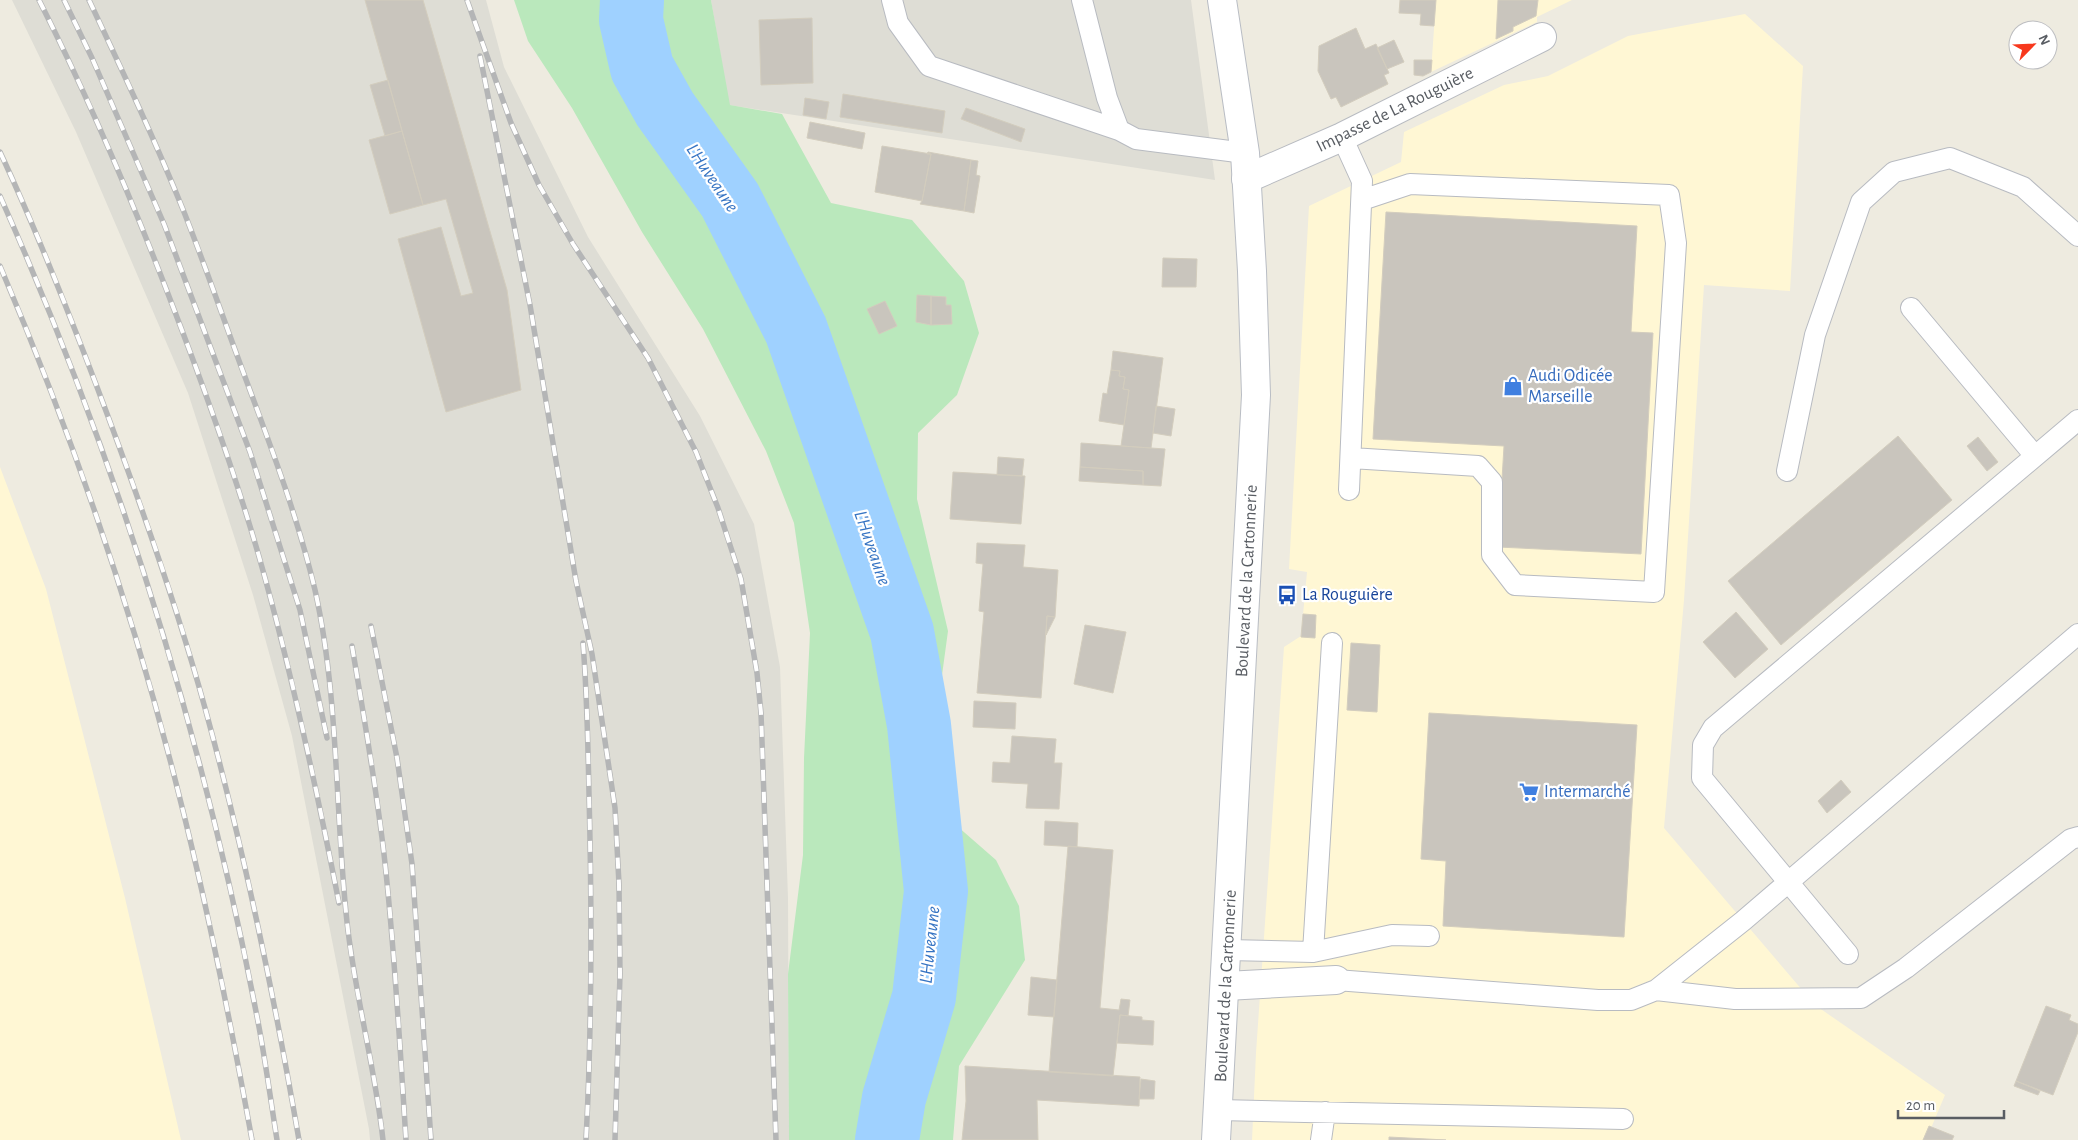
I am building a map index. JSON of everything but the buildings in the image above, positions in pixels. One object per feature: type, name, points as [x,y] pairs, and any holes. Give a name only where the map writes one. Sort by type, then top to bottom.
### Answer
[{"type":"main road","name":"Boulevard de la Cartonnerie","points":[[1216,1140],[1228,950],[1256,394],[1244,153],[1224,12]]},
{"type":"main road","name":"Impasse de La Rouguière","points":[[1246,179],[1342,136],[1542,37]]},
{"type":"main road","points":[[1226,986],[1336,980]]},
{"type":"lane","points":[[892,0],[898,23],[929,66],[1118,130],[1136,139],[1244,153]]},
{"type":"lane","points":[[1082,0],[1107,98],[1118,130]]},
{"type":"lane","points":[[1342,136],[1362,181],[1349,490]]},
{"type":"lane","points":[[1787,471],[1815,334],[1861,202],[1894,172],[1950,158],[2023,188],[2078,236]]},
{"type":"lane","points":[[1351,458],[1478,466],[1492,482],[1492,555],[1514,584],[1654,592],[1676,243],[1668,195],[1410,184],[1362,200]]},
{"type":"lane","points":[[1911,308],[2035,456]]},
{"type":"lane","points":[[1848,954],[1702,778],[1703,745],[1713,728],[2078,420]]},
{"type":"lane","points":[[1336,980],[1598,1000],[1631,1000],[1656,990],[1742,921],[2078,634]]},
{"type":"lane","points":[[1313,952],[1332,643]]},
{"type":"lane","points":[[1656,990],[1735,999],[1861,998],[1906,968],[2071,839],[2078,837]]},
{"type":"lane","points":[[1228,950],[1313,952],[1392,935],[1429,936]]},
{"type":"lane","points":[[1219,1110],[1623,1119]]},
{"type":"lane","points":[[1321,1140],[1325,1112]]},
{"type":"shaded area","points":[[12,0],[486,0],[504,67],[588,237],[700,416],[754,524],[780,667],[788,898],[789,1140],[370,1140],[292,736],[253,595],[188,393],[76,132]]},
{"type":"shaded area","points":[[711,0],[1191,0],[1215,180],[729,105]]},
{"type":"shaded area","points":[[1436,0],[1572,0],[1537,17],[1537,22],[1431,72]]},
{"type":"shaded area","points":[[1745,14],[1803,66],[1790,291],[1704,285],[1684,600],[1664,828],[1815,1005],[1945,1095],[1926,1140],[1252,1140],[1256,1053],[1284,647],[1301,636],[1307,572],[1289,569],[1309,206],[1401,162],[1404,132],[1504,85],[1548,76],[1628,36]]},
{"type":"shaded area","points":[[0,467],[46,589],[125,898],[181,1140],[0,1140]]},
{"type":"green space","points":[[514,0],[711,0],[730,105],[782,114],[831,203],[912,220],[964,281],[979,333],[957,395],[918,433],[917,499],[948,631],[937,712],[957,826],[996,860],[1019,906],[1025,960],[959,1066],[953,1140],[789,1140],[788,974],[803,855],[804,758],[810,633],[794,523],[766,451],[703,329],[642,232],[572,108],[528,41]]},
{"type":"waterway","name":"L'Huveaune","points":[[632,0],[631,20],[642,68],[665,109],[730,200],[796,330],[902,632],[919,725],[936,891],[924,997],[894,1098],[887,1140]]},
{"type":"railway","points":[[39,0],[92,110],[140,223],[194,362],[228,457],[258,553],[292,683],[339,903]]},
{"type":"railway","points":[[64,0],[92,58],[164,224],[250,452],[300,610],[327,738]]},
{"type":"railway","points":[[89,0],[150,132],[191,230],[280,472],[315,590],[323,631],[333,713],[347,922],[383,1140]]},
{"type":"railway","points":[[467,0],[511,123],[539,185],[573,244],[648,358],[696,452],[718,508],[741,579],[757,673],[761,713],[776,1140]]},
{"type":"railway","points":[[480,56],[530,305],[576,581],[592,654],[615,808],[619,884],[620,974],[615,1140]]},
{"type":"railway","points":[[0,152],[51,269],[97,387],[155,546],[181,627],[205,708],[233,815],[269,977],[299,1140]]},
{"type":"railway","points":[[0,196],[43,296],[83,398],[120,500],[154,604],[212,814],[237,920],[259,1027],[277,1140]]},
{"type":"railway","points":[[0,266],[27,330],[77,461],[122,593],[142,660],[179,795],[200,881],[252,1140]]},
{"type":"railway","points":[[371,626],[397,758],[412,864],[431,1140]]},
{"type":"railway","points":[[583,643],[588,737],[591,924],[586,1140]]},
{"type":"railway","points":[[352,646],[374,781],[389,898],[406,1140]]},
{"type":"place","name":"Audi Odicée Marseille","points":[[1513,386]]},
{"type":"place","name":"La Rouguière","points":[[1287,595]]},
{"type":"place","name":"Intermarché","points":[[1529,792]]}]
